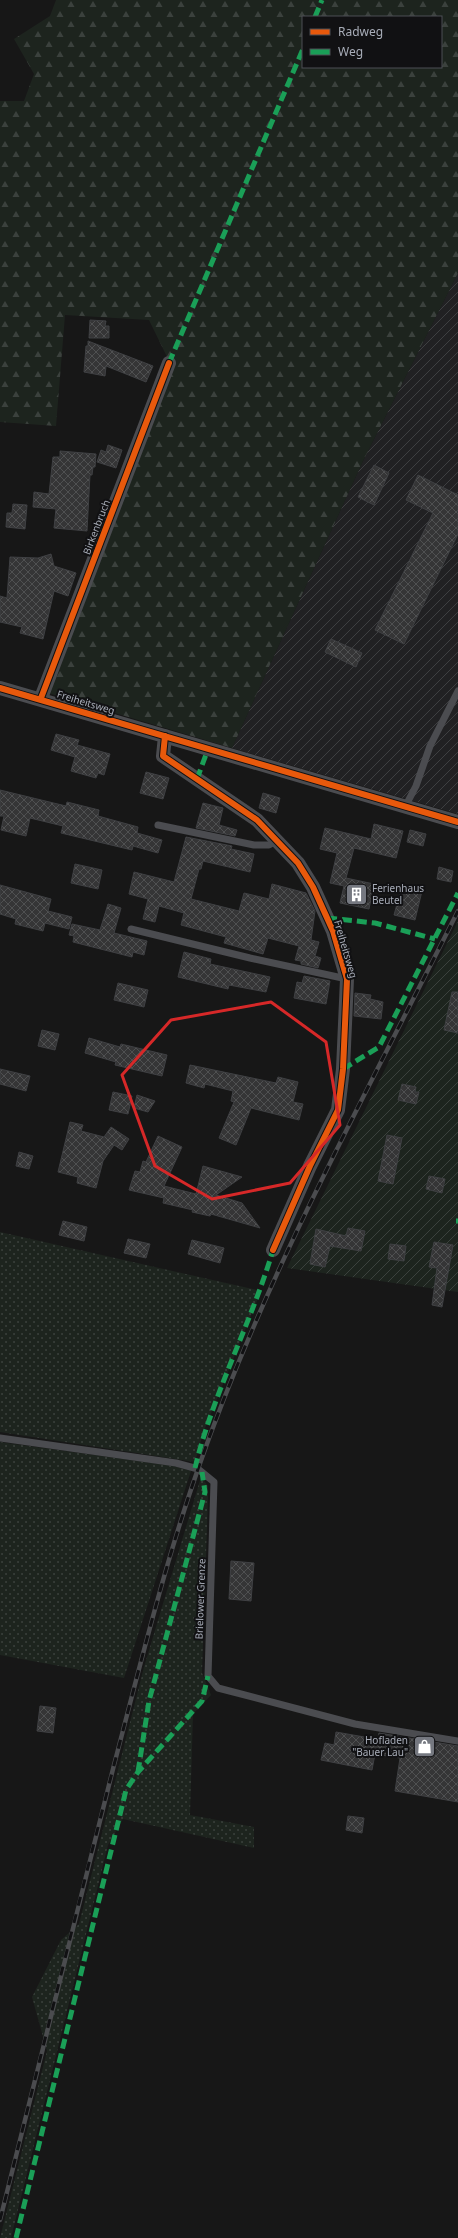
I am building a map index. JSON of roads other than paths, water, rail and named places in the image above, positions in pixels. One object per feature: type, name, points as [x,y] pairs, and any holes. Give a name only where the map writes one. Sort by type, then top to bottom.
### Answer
[{"type":"street","name":"Birkenbruch","points":[[41,698],[169,364]]},
{"type":"street","name":"Freiheitsweg","points":[[0,688],[41,698],[458,822]]},
{"type":"street","name":"Freiheitsweg","points":[[165,736],[163,756],[257,820],[278,840],[298,863],[313,887],[333,932],[347,979],[343,1069],[338,1110],[310,1166],[273,1250]]},
{"type":"lane","points":[[405,807],[416,786],[430,746],[458,691]]},
{"type":"lane","points":[[158,825],[254,846],[269,845],[278,840]]},
{"type":"lane","points":[[131,929],[250,958],[347,979]]},
{"type":"lane","name":"Brielower Grenze","points":[[0,1438],[176,1463],[195,1468],[214,1482],[208,1676],[218,1688],[355,1724],[458,1741]]},
{"type":"railway","points":[[0,2220],[85,1878],[143,1653],[174,1542],[198,1469],[225,1397],[285,1255],[353,1117],[458,911]]},
{"type":"place","name":"Ferienhaus Beutel","points":[[357,894]]},
{"type":"place","name":"Hofladen \"Bauer Lau\"","points":[[424,1746]]}]
